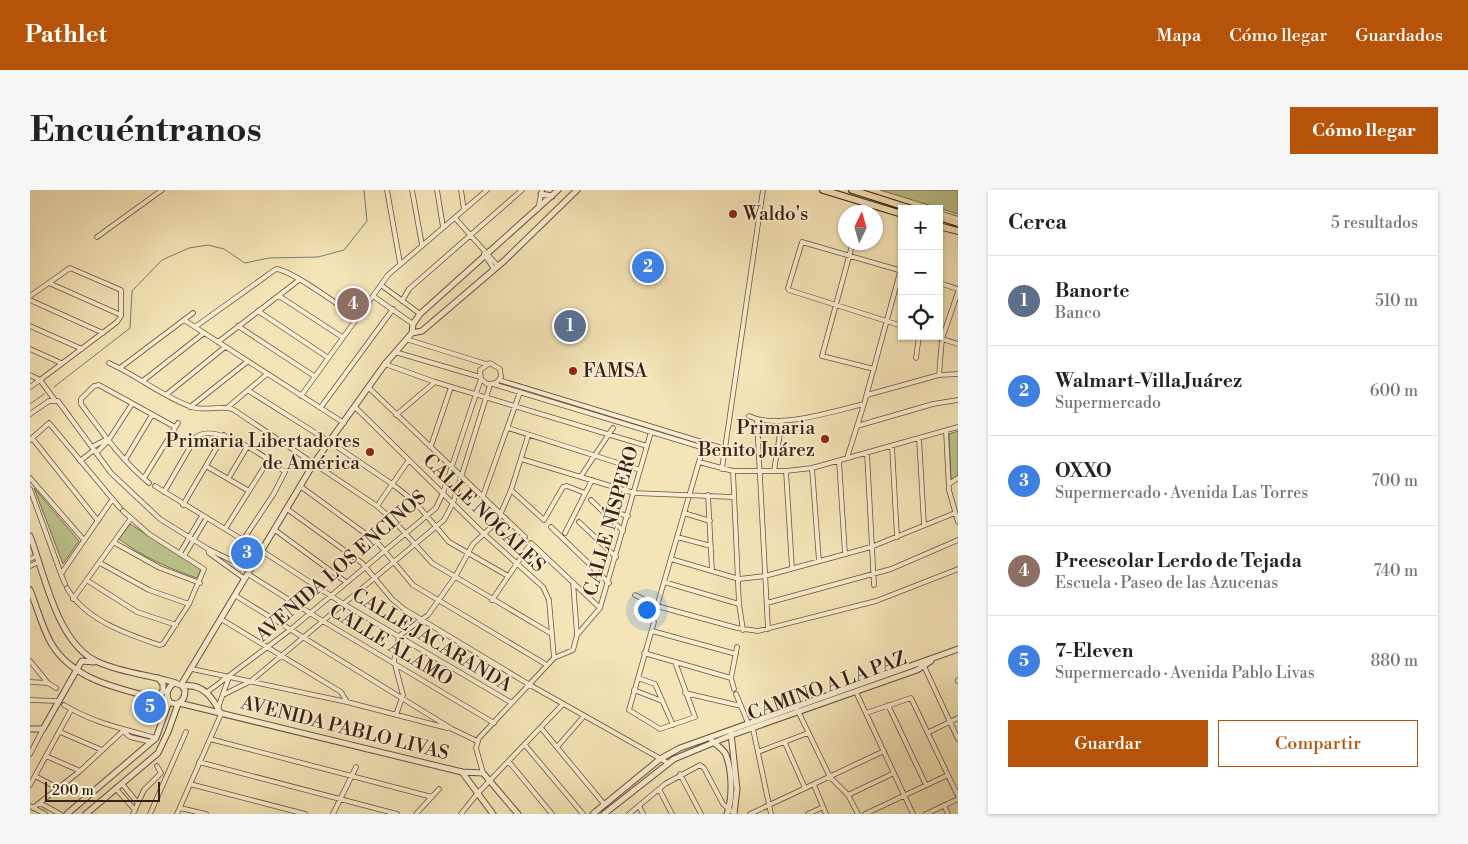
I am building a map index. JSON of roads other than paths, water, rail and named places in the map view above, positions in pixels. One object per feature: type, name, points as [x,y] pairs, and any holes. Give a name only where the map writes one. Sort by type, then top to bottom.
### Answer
[{"type":"main road","points":[[823,190],[898,213]]},
{"type":"main road","points":[[852,190],[899,205]]},
{"type":"main road","points":[[943,218],[958,223]]},
{"type":"main road","points":[[943,227],[958,231]]},
{"type":"street","points":[[97,237],[162,190]]},
{"type":"street","points":[[387,190],[400,263]]},
{"type":"street","points":[[412,190],[422,245]]},
{"type":"street","points":[[437,190],[443,227]]},
{"type":"street","points":[[461,190],[464,210]]},
{"type":"street","points":[[301,396],[356,317],[400,263],[486,190]]},
{"type":"street","points":[[402,300],[409,289],[522,190]]},
{"type":"street","points":[[412,333],[413,324],[436,297],[487,255],[558,190]]},
{"type":"street","points":[[67,814],[156,738],[169,702],[167,697],[169,688],[180,685],[192,669],[314,463],[385,364],[412,333],[422,331],[496,268],[577,190]]},
{"type":"street","points":[[722,469],[763,190]]},
{"type":"street","points":[[537,211],[541,191],[552,196]]},
{"type":"street","points":[[943,214],[958,219]]},
{"type":"street","points":[[455,218],[496,268]]},
{"type":"street","points":[[898,270],[802,242],[788,286],[789,290],[898,325]]},
{"type":"street","points":[[851,250],[822,356],[874,369]]},
{"type":"street","points":[[30,296],[70,268],[121,290],[121,315],[117,322],[30,387]]},
{"type":"street","points":[[196,327],[274,270],[280,269],[356,317]]},
{"type":"street","points":[[218,342],[299,280]]},
{"type":"street","points":[[847,458],[867,395],[898,282]]},
{"type":"street","points":[[49,283],[121,315]]},
{"type":"street","points":[[381,285],[420,314]]},
{"type":"street","points":[[943,285],[958,291],[943,337]]},
{"type":"street","points":[[279,296],[342,337]]},
{"type":"street","points":[[373,296],[413,324]]},
{"type":"street","points":[[30,300],[103,332]]},
{"type":"street","points":[[320,407],[393,310]]},
{"type":"street","points":[[258,311],[328,357]]},
{"type":"street","points":[[120,368],[193,313]]},
{"type":"street","points":[[184,320],[344,423]]},
{"type":"street","points":[[30,326],[82,349]]},
{"type":"street","points":[[238,326],[314,376]]},
{"type":"street","points":[[144,380],[204,333]]},
{"type":"street","points":[[406,339],[498,366],[501,373],[499,380],[492,385]]},
{"type":"street","points":[[916,358],[918,340]]},
{"type":"street","points":[[939,375],[942,340],[958,344]]},
{"type":"street","points":[[167,394],[225,347]]},
{"type":"street","points":[[30,348],[61,363]]},
{"type":"street","points":[[395,352],[480,378],[492,385],[724,454]]},
{"type":"street","points":[[190,407],[247,362]]},
{"type":"street","points":[[109,363],[144,380],[190,407],[208,410],[228,407],[267,374]]},
{"type":"street","points":[[385,364],[435,382],[608,436],[647,446]]},
{"type":"street","points":[[480,378],[480,370],[486,364]]},
{"type":"street","points":[[867,395],[939,375],[958,374]]},
{"type":"street","points":[[30,375],[40,380],[54,399],[62,406],[112,473],[160,520],[208,549],[243,566],[252,567]]},
{"type":"street","name":"AVENIDA LOS ENCINOS","points":[[206,693],[290,630],[436,508],[443,493],[480,378]]},
{"type":"street","points":[[499,380],[725,449]]},
{"type":"street","points":[[396,415],[435,382]]},
{"type":"street","name":"AVENIDA LOS ENCINOS","points":[[225,694],[251,681],[342,602],[436,527],[446,516],[453,502],[492,385]]},
{"type":"street","points":[[149,483],[125,460],[108,439],[81,404],[81,399],[94,386],[100,386],[175,428]]},
{"type":"street","points":[[368,387],[525,537]]},
{"type":"street","points":[[431,446],[451,387]]},
{"type":"street","points":[[249,391],[392,484],[414,501],[449,542],[508,576]]},
{"type":"street","points":[[483,496],[520,392]]},
{"type":"street","points":[[30,414],[54,399]]},
{"type":"street","points":[[857,426],[933,404],[958,400]]},
{"type":"street","points":[[80,461],[108,439],[132,404]]},
{"type":"street","points":[[749,416],[757,420],[782,421],[864,404]]},
{"type":"street","points":[[228,407],[377,506],[432,563],[552,634]]},
{"type":"street","name":"CALLE NOGALES","points":[[356,407],[483,533],[543,587],[548,596],[554,658]]},
{"type":"street","points":[[125,460],[152,415]]},
{"type":"street","points":[[757,420],[768,629]]},
{"type":"street","points":[[774,471],[782,421]]},
{"type":"street","points":[[30,489],[61,574],[73,599],[111,625],[159,645],[163,644],[189,604],[200,583],[204,568],[149,534],[121,510],[49,423],[31,439],[98,521]]},
{"type":"street","points":[[144,478],[178,423]]},
{"type":"street","points":[[699,462],[733,471],[760,472],[812,468],[958,427]]},
{"type":"street","points":[[508,428],[528,436],[640,470]]},
{"type":"street","points":[[581,476],[613,428]]},
{"type":"street","points":[[946,431],[949,484],[958,522]]},
{"type":"street","name":"CALLE NÍSPERO","points":[[477,741],[554,658],[573,650],[577,635],[600,608],[651,432]]},
{"type":"street","points":[[155,486],[183,505],[241,539],[245,539],[285,472],[247,447],[224,435],[202,434],[196,437],[164,492]]},
{"type":"street","points":[[183,505],[224,435]]},
{"type":"street","points":[[396,715],[403,690],[394,661],[398,636],[421,619],[439,599],[455,577],[467,554],[483,533],[493,527],[501,514],[511,490],[528,436]]},
{"type":"street","points":[[684,442],[686,437]]},
{"type":"street","points":[[919,438],[924,525]]},
{"type":"street","points":[[892,446],[897,537]]},
{"type":"street","points":[[228,479],[247,447]]},
{"type":"street","points":[[657,606],[703,448]]},
{"type":"street","points":[[866,453],[874,586]]},
{"type":"street","points":[[521,459],[634,493],[733,497]]},
{"type":"street","points":[[377,506],[409,460]]},
{"type":"street","points":[[225,529],[268,461]]},
{"type":"street","points":[[839,461],[845,554]]},
{"type":"street","points":[[206,466],[249,491]]},
{"type":"street","points":[[812,468],[819,561]]},
{"type":"street","points":[[733,471],[739,604],[743,630]]},
{"type":"street","points":[[786,471],[792,568]]},
{"type":"street","points":[[30,478],[84,540]]},
{"type":"street","points":[[949,484],[958,478]]},
{"type":"street","points":[[565,533],[592,480]]},
{"type":"street","points":[[300,486],[385,550],[413,585],[547,665]]},
{"type":"street","points":[[511,490],[544,520],[563,486],[585,493]]},
{"type":"street","points":[[708,496],[712,571]]},
{"type":"street","points":[[61,574],[112,500]]},
{"type":"street","points":[[591,500],[623,531]]},
{"type":"street","points":[[601,508],[628,516]]},
{"type":"street","points":[[287,509],[365,567],[397,604],[530,685],[668,763]]},
{"type":"street","points":[[684,513],[710,521]]},
{"type":"street","points":[[671,559],[738,579],[765,576],[871,548],[955,513]]},
{"type":"street","points":[[184,556],[194,541],[204,517]]},
{"type":"street","points":[[73,599],[115,543],[131,518]]},
{"type":"street","points":[[579,522],[616,557]]},
{"type":"street","points":[[551,527],[608,583]]},
{"type":"street","points":[[180,553],[198,528]]},
{"type":"street","points":[[275,530],[346,582]]},
{"type":"street","points":[[30,536],[68,635],[78,648],[97,662]]},
{"type":"street","points":[[677,537],[711,546]]},
{"type":"street","points":[[766,603],[872,575],[958,540]]},
{"type":"street","points":[[115,543],[151,564],[200,583]]},
{"type":"street","points":[[492,600],[516,563],[532,543],[600,608]]},
{"type":"street","name":"CALLE ÁLAMO","points":[[208,549],[209,553],[238,574],[247,577],[394,661],[494,722]]},
{"type":"street","name":"CALLE JACARANDA","points":[[262,551],[331,596],[512,703]]},
{"type":"street","points":[[30,559],[37,556]]},
{"type":"street","points":[[225,564],[228,558]]},
{"type":"street","points":[[30,566],[40,562]]},
{"type":"street","points":[[100,563],[149,590],[189,604]]},
{"type":"street","points":[[238,574],[243,566]]},
{"type":"street","points":[[635,595],[657,606],[743,630],[768,629],[876,601],[958,569]]},
{"type":"street","points":[[88,580],[137,612],[176,624]]},
{"type":"street","points":[[573,582],[577,635]]},
{"type":"street","points":[[664,582],[739,604]]},
{"type":"street","points":[[30,590],[50,642],[62,657],[76,669],[107,686],[178,704]]},
{"type":"street","points":[[236,596],[301,638],[452,729],[477,741],[477,753],[483,773],[518,814]]},
{"type":"street","points":[[221,620],[341,692],[347,702]]},
{"type":"street","points":[[654,622],[634,690],[630,712],[660,729],[695,717],[675,662]]},
{"type":"street","points":[[652,631],[736,654]]},
{"type":"street","points":[[734,689],[731,678],[737,647]]},
{"type":"street","name":"CAMINO A LA PAZ","points":[[731,732],[753,729],[797,710],[931,661],[958,649]]},
{"type":"street","points":[[644,653],[731,678]]},
{"type":"street","points":[[30,661],[48,683],[56,688]]},
{"type":"street","points":[[30,754],[57,701],[82,661],[97,662],[180,685],[195,686]]},
{"type":"street","points":[[923,664],[958,739]]},
{"type":"street","name":"CAMINO A LA PAZ","points":[[836,696],[856,692],[923,664]]},
{"type":"street","points":[[192,669],[347,702],[452,729]]},
{"type":"street","points":[[218,708],[225,694],[229,676]]},
{"type":"street","points":[[153,698],[163,692],[163,684],[158,678]]},
{"type":"street","points":[[638,678],[656,684],[673,724]]},
{"type":"street","points":[[30,682],[48,683]]},
{"type":"street","points":[[86,814],[123,785],[158,753],[178,704],[185,692],[180,685]]},
{"type":"street","points":[[192,706],[187,696],[188,690],[195,686]]},
{"type":"street","name":"AVENIDA PABLO LIVAS","points":[[195,686],[206,693],[222,714]]},
{"type":"street","points":[[634,690],[662,701]]},
{"type":"street","points":[[685,692],[741,706]]},
{"type":"street","points":[[856,692],[914,814]]},
{"type":"street","points":[[736,694],[746,724],[744,731]]},
{"type":"street","points":[[866,713],[908,697],[912,699],[929,732],[958,798],[926,814]]},
{"type":"street","points":[[30,700],[57,701]]},
{"type":"street","name":"AVENIDA PABLO LIVAS","points":[[178,704],[462,772],[483,773]]},
{"type":"street","points":[[461,814],[477,794],[563,704]]},
{"type":"street","points":[[888,705],[926,785]]},
{"type":"street","points":[[64,706],[123,731],[130,737],[163,743]]},
{"type":"street","points":[[165,709],[170,707],[176,711]]},
{"type":"street","points":[[30,785],[71,710]]},
{"type":"street","points":[[797,710],[830,777],[848,795],[858,814]]},
{"type":"street","name":"CAMINO A LA PAZ","points":[[731,732],[746,724],[797,710]]},
{"type":"street","points":[[177,814],[222,714]]},
{"type":"street","points":[[558,746],[584,716]]},
{"type":"street","points":[[929,732],[958,718]]},
{"type":"street","points":[[30,728],[43,729]]},
{"type":"street","points":[[542,728],[604,804]]},
{"type":"street","points":[[753,729],[772,814]]},
{"type":"street","points":[[32,807],[40,803],[80,771],[123,731],[128,730],[156,738],[163,743]]},
{"type":"street","points":[[60,732],[102,750]]},
{"type":"street","points":[[150,814],[186,732]]},
{"type":"street","points":[[593,814],[660,759],[709,736],[731,732]]},
{"type":"street","points":[[604,814],[668,763],[731,732]]},
{"type":"street","points":[[731,732],[737,790],[732,813]]},
{"type":"street","points":[[758,752],[808,733]]},
{"type":"street","points":[[709,736],[723,751],[727,761],[732,813]]},
{"type":"street","points":[[210,739],[432,797]]},
{"type":"street","points":[[785,743],[805,788]]},
{"type":"street","points":[[525,745],[583,814]]},
{"type":"street","points":[[750,814],[884,752]]},
{"type":"street","points":[[46,756],[80,771]]},
{"type":"street","points":[[199,762],[397,814]]},
{"type":"street","points":[[509,762],[552,814]]},
{"type":"street","points":[[629,814],[658,789],[680,774],[698,765],[704,768],[732,813]]},
{"type":"street","points":[[134,812],[144,790],[161,773],[158,766]]},
{"type":"street","points":[[333,814],[356,768]]},
{"type":"street","name":"AVENIDA PABLO LIVAS","points":[[462,772],[493,814]]},
{"type":"street","points":[[848,795],[894,773]]},
{"type":"street","points":[[680,774],[701,814]]},
{"type":"street","points":[[114,775],[137,802]]},
{"type":"street","points":[[865,814],[948,775]]},
{"type":"street","points":[[35,776],[58,788]]},
{"type":"street","points":[[108,780],[134,812]]},
{"type":"street","points":[[190,784],[306,814]]},
{"type":"street","points":[[814,785],[826,814]]},
{"type":"street","points":[[416,814],[439,789]]},
{"type":"street","points":[[658,789],[672,814]]},
{"type":"street","points":[[40,803],[60,814]]},
{"type":"street","points":[[944,805],[948,814]]},
{"type":"street","points":[[639,806],[643,814]]},
{"type":"street","points":[[32,807],[45,814]]},
{"type":"street","points":[[808,814],[823,807]]},
{"type":"street","points":[[180,808],[206,814]]},
{"type":"waterway","points":[[54,387],[130,328],[132,291],[162,260],[189,248],[208,245],[224,249],[245,263],[269,258],[318,257],[344,250],[367,221],[364,190]]},
{"type":"waterway","points":[[30,404],[44,394]]},
{"type":"place","name":"Waldo's","points":[[733,214]]},
{"type":"place","name":"Walmart-Villa Juárez","points":[[648,267]]},
{"type":"place","name":"Preescolar Lerdo de Tejada","points":[[353,304]]},
{"type":"place","name":"Banorte","points":[[570,326]]},
{"type":"place","name":"FAMSA","points":[[573,371]]},
{"type":"place","name":"Primaria Benito Juárez","points":[[825,439]]},
{"type":"place","name":"Primaria Libertadores de América","points":[[370,452]]},
{"type":"place","name":"OXXO","points":[[247,553]]},
{"type":"place","name":"7-Eleven","points":[[150,707]]}]
